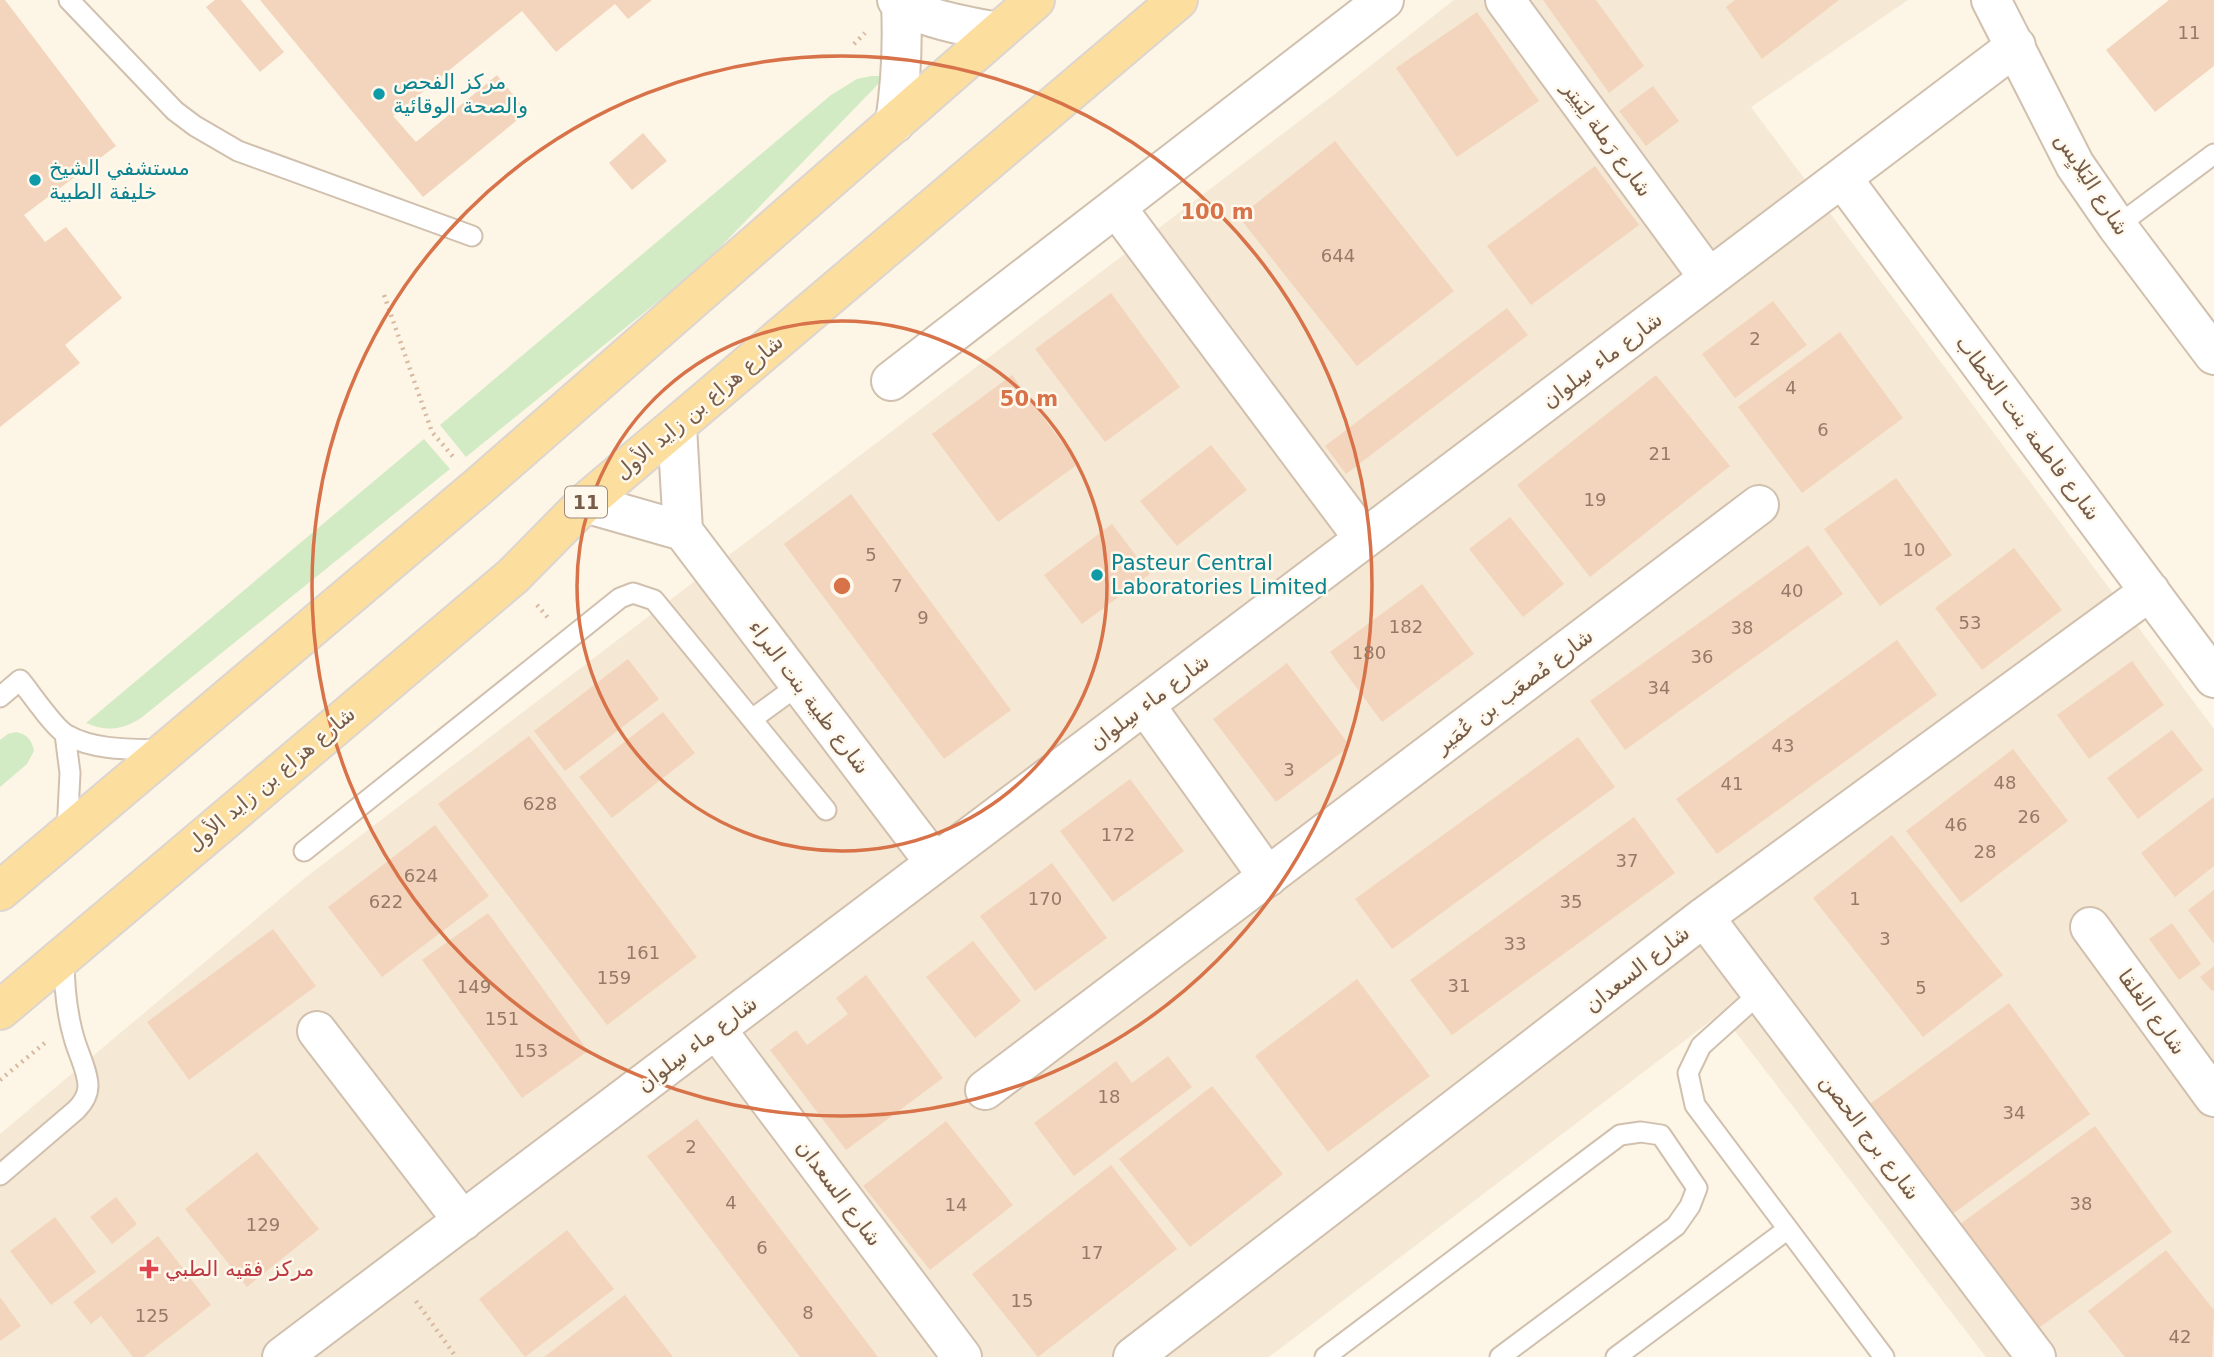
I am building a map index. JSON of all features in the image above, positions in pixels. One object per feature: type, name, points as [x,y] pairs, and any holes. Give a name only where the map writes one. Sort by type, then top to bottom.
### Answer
[{"type":"main road","points":[[0,891],[479,486],[1035,0]]},
{"type":"main road","name":"شارع هزاع بن زايد الأول","points":[[0,1010],[513,576],[585,503],[1178,0]]},
{"type":"street","points":[[891,381],[1384,0]]},
{"type":"street","name":"شارع رَملة لِبَيتِر","points":[[1505,0],[1709,278]]},
{"type":"street","name":"شارع اليَلايِس","points":[[1991,0],[2076,165],[2214,355]]},
{"type":"street","points":[[895,123],[903,44],[899,2],[944,20],[998,32]]},
{"type":"street","name":"شارع ماء سِلوان","points":[[282,1357],[2016,46]]},
{"type":"street","name":"شارع فاطمة بنت الخطاب","points":[[1842,178],[2214,678]]},
{"type":"street","points":[[1116,207],[1364,539]]},
{"type":"street","points":[[585,503],[684,531],[677,427]]},
{"type":"street","name":"شارع مُصعَب بن عُمَير","points":[[985,1090],[1759,505]]},
{"type":"street","name":"شارع ظبية بنت البراء","points":[[684,531],[935,863]]},
{"type":"street","name":"شارع السعدان","points":[[1133,1357],[1704,917],[2150,591]]},
{"type":"street","points":[[1145,705],[1268,877]]},
{"type":"street","name":"شارع برج الحصن","points":[[1704,917],[2036,1357]]},
{"type":"street","name":"شارع الغلقا","points":[[2090,927],[2214,1097]]},
{"type":"street","name":"شارع السعدان","points":[[716,1029],[962,1357]]},
{"type":"street","points":[[317,1031],[463,1220]]},
{"type":"lane","points":[[69,0],[175,111],[216,139],[238,151],[472,236]]},
{"type":"lane","points":[[2118,226],[2214,155]]},
{"type":"lane","points":[[304,851],[620,598],[633,593],[654,600],[826,810]]},
{"type":"lane","points":[[0,697],[20,680],[65,734],[84,741],[124,749],[166,750]]},
{"type":"lane","points":[[752,719],[800,684]]},
{"type":"lane","points":[[65,734],[70,774],[67,833]]},
{"type":"lane","points":[[0,1175],[76,1110],[87,1094],[86,1075],[66,1000],[64,955]]},
{"type":"lane","points":[[1761,992],[1701,1046],[1688,1073],[1695,1105],[1884,1357]]},
{"type":"lane","points":[[1325,1357],[1620,1136],[1640,1132],[1661,1135],[1697,1188],[1690,1206],[1676,1226],[1500,1357]]},
{"type":"lane","points":[[1616,1357],[1788,1229]]},
{"type":"path","points":[[384,295],[432,432],[479,486]]},
{"type":"path","points":[[513,576],[568,642]]},
{"type":"path","points":[[0,1080],[70,1022]]},
{"type":"path","points":[[395,1272],[456,1357]]},
{"type":"shaded area","points":[[1454,0],[1908,0],[1751,107],[2214,729],[2214,1357],[1986,1357],[1721,1013],[1269,1357],[0,1357],[0,1134],[305,878],[1331,97]]},
{"type":"green space","points":[[886,76],[704,264],[466,457],[440,425],[831,95],[857,79]]},
{"type":"green space","points":[[424,439],[450,469],[141,718],[114,728],[101,728],[86,723]]},
{"type":"green space","points":[[16,732],[28,738],[34,751],[27,764],[0,787],[0,740]]},
{"type":"building","name":"مستشفي الشيخ خليفة الطبية","points":[[0,0],[5,0],[116,146],[24,215],[45,242],[66,227],[122,298],[65,345],[80,363],[0,427]]},
{"type":"building","points":[[215,0],[241,0],[284,52],[260,72],[206,7]]},
{"type":"building","name":"مركز الفحص والصحة الوقائية","points":[[260,0],[652,0],[628,19],[615,4],[556,52],[522,11],[393,116],[416,142],[497,75],[527,112],[423,197]]},
{"type":"building","points":[[1543,0],[1596,0],[1644,66],[1609,93]]},
{"type":"building","points":[[1735,0],[1839,0],[1762,59],[1726,7]]},
{"type":"building","points":[[2169,0],[2214,0],[2214,66],[2155,112],[2106,50]]},
{"type":"building","points":[[1477,12],[1539,101],[1457,157],[1396,68]]},
{"type":"building","points":[[1653,86],[1679,121],[1646,146],[1619,111]]},
{"type":"building","points":[[643,133],[667,161],[632,190],[609,163]]},
{"type":"building","points":[[1335,141],[1454,291],[1357,366],[1239,217]]},
{"type":"building","points":[[1595,166],[1639,225],[1531,305],[1487,246]]},
{"type":"building","points":[[1111,293],[1180,387],[1105,442],[1035,349]]},
{"type":"building","points":[[1773,301],[1807,345],[1735,398],[1702,354]]},
{"type":"building","points":[[1507,308],[1528,335],[1346,474],[1325,446]]},
{"type":"building","points":[[1840,332],[1903,418],[1802,493],[1738,407]]},
{"type":"building","points":[[1012,375],[1078,464],[998,522],[932,434]]},
{"type":"building","points":[[1656,375],[1730,466],[1590,577],[1517,485]]},
{"type":"building","points":[[1211,445],[1247,490],[1177,546],[1140,501]]},
{"type":"building","points":[[1896,478],[1952,555],[1880,606],[1824,529]]},
{"type":"building","points":[[851,494],[1011,710],[944,759],[784,544]]},
{"type":"building","points":[[1510,517],[1564,584],[1523,617],[1469,549]]},
{"type":"building","name":"Pasteur Central Laboratories Limited","points":[[1112,524],[1150,574],[1082,624],[1044,575]]},
{"type":"building","points":[[1808,545],[1843,594],[1625,750],[1590,701]]},
{"type":"building","points":[[2014,548],[2062,610],[1982,670],[1935,608]]},
{"type":"building","points":[[1422,584],[1474,654],[1382,722],[1330,652]]},
{"type":"building","points":[[1897,640],[1937,695],[1717,854],[1676,799]]},
{"type":"building","points":[[628,659],[659,699],[565,771],[534,731]]},
{"type":"building","points":[[2132,661],[2164,705],[2089,759],[2057,715]]},
{"type":"building","points":[[1287,663],[1350,746],[1276,802],[1213,719]]},
{"type":"building","points":[[663,712],[695,753],[612,818],[579,777]]},
{"type":"building","points":[[2172,730],[2203,770],[2138,819],[2107,778]]},
{"type":"building","points":[[529,736],[697,957],[607,1025],[438,804]]},
{"type":"building","points":[[1578,737],[1615,787],[1392,949],[1355,899]]},
{"type":"building","points":[[2013,749],[2068,821],[1961,903],[1906,831]]},
{"type":"building","points":[[1130,779],[1184,851],[1113,902],[1060,831]]},
{"type":"building","points":[[2214,797],[2214,866],[2175,897],[2141,853]]},
{"type":"building","points":[[1634,817],[1675,873],[1452,1035],[1410,980]]},
{"type":"building","points":[[435,825],[489,896],[382,977],[328,907]]},
{"type":"building","points":[[1892,835],[2003,975],[1923,1037],[1813,898]]},
{"type":"building","points":[[1052,863],[1107,938],[1035,991],[980,916]]},
{"type":"building","points":[[2214,890],[2214,944],[2188,910]]},
{"type":"building","points":[[488,913],[588,1051],[522,1098],[422,960]]},
{"type":"building","points":[[2172,923],[2201,964],[2179,980],[2149,939]]},
{"type":"building","points":[[273,929],[316,986],[189,1080],[147,1022]]},
{"type":"building","points":[[973,941],[1021,1001],[975,1038],[926,977]]},
{"type":"building","points":[[2214,966],[2214,990],[2212,991],[2200,977]]},
{"type":"building","points":[[866,975],[943,1078],[846,1150],[770,1050],[796,1030],[807,1045],[848,1014],[836,998]]},
{"type":"building","points":[[1357,979],[1430,1076],[1328,1152],[1255,1056]]},
{"type":"building","points":[[2009,1003],[2090,1114],[1951,1215],[1870,1104]]},
{"type":"building","points":[[1168,1056],[1192,1087],[1074,1176],[1034,1123],[1116,1061],[1132,1083]]},
{"type":"building","points":[[1212,1086],[1283,1174],[1190,1247],[1119,1159]]},
{"type":"building","points":[[697,1119],[878,1357],[800,1357],[647,1156]]},
{"type":"building","points":[[946,1121],[1013,1205],[930,1270],[863,1186]]},
{"type":"building","points":[[2095,1126],[2172,1232],[2033,1332],[1956,1227]]},
{"type":"building","points":[[257,1152],[319,1229],[247,1287],[185,1209]]},
{"type":"building","points":[[1111,1165],[1177,1249],[1038,1357],[972,1274]]},
{"type":"building","points":[[116,1197],[137,1224],[112,1244],[90,1217]]},
{"type":"building","points":[[55,1217],[96,1272],[51,1305],[10,1251]]},
{"type":"building","points":[[567,1230],[614,1289],[525,1357],[479,1299]]},
{"type":"building","name":"مركز فقيه الطبي","points":[[158,1236],[211,1305],[144,1357],[133,1357],[101,1316],[91,1324],[73,1302]]},
{"type":"building","points":[[2166,1250],[2214,1310],[2212,1357],[2125,1357],[2088,1311]]},
{"type":"building","points":[[625,1295],[673,1357],[544,1357]]},
{"type":"building","points":[[0,1297],[21,1326],[0,1341]]},
{"type":"place","name":"مركز الفحص والصحة الوقائية","points":[[379,94]]},
{"type":"place","name":"مستشفي الشيخ خليفة الطبية","points":[[35,180]]},
{"type":"place","name":"Pasteur Central Laboratories Limited","points":[[1097,575]]},
{"type":"place","name":"مركز فقيه الطبي","points":[[149,1269]]}]
